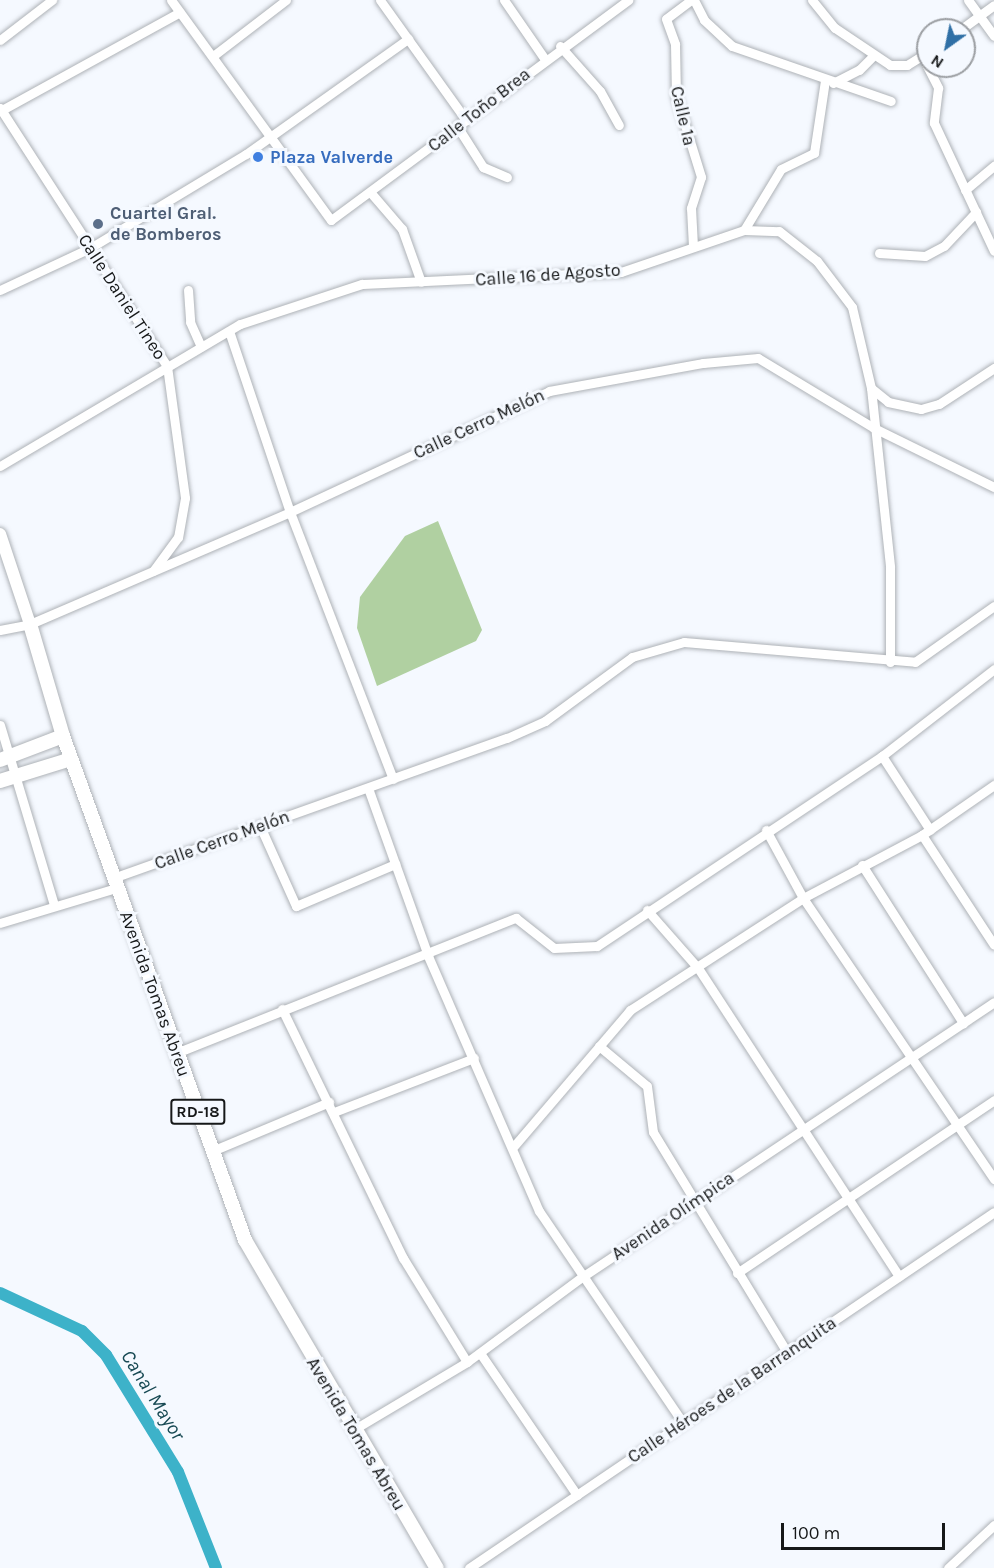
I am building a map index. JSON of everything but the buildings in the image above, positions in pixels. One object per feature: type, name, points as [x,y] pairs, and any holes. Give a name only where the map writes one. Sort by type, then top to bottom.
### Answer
[{"type":"main road","points":[[0,534],[30,624]]},
{"type":"main road","name":"Avenida Tomas Abreu","points":[[30,624],[71,759],[245,1240],[353,1430],[437,1568]]},
{"type":"main road","points":[[6,758],[63,736]]},
{"type":"main road","points":[[0,781],[71,759]]},
{"type":"street","points":[[171,0],[270,136]]},
{"type":"street","points":[[213,56],[286,0]]},
{"type":"street","points":[[380,0],[466,120]]},
{"type":"street","points":[[504,0],[544,58]]},
{"type":"street","name":"Calle Toño Brea","points":[[270,136],[331,220],[371,193],[560,46],[627,0]]},
{"type":"street","points":[[692,0],[704,20],[732,46],[891,101]]},
{"type":"street","name":"Calle 1ª","points":[[692,0],[666,19],[675,44],[675,96],[701,177],[691,208],[693,244]]},
{"type":"street","points":[[812,0],[835,28],[874,55],[899,67],[916,58]]},
{"type":"street","points":[[968,0],[994,36]]},
{"type":"street","points":[[0,40],[48,1]]},
{"type":"street","points":[[976,19],[994,5]]},
{"type":"street","points":[[0,110],[180,12]]},
{"type":"street","points":[[0,290],[90,248],[270,136],[408,39]]},
{"type":"street","points":[[560,46],[600,91],[619,125]]},
{"type":"street","points":[[829,81],[859,70],[874,55]]},
{"type":"street","points":[[934,78],[938,88],[934,123],[994,251]]},
{"type":"street","points":[[744,230],[781,169],[814,153],[829,81]]},
{"type":"street","name":"Calle Daniel Tineo","points":[[0,110],[167,366],[185,498],[177,537],[153,571]]},
{"type":"street","points":[[457,126],[483,167],[507,177]]},
{"type":"street","points":[[965,190],[994,166]]},
{"type":"street","points":[[371,193],[402,229],[421,282]]},
{"type":"street","points":[[879,253],[925,255],[944,246],[975,212]]},
{"type":"street","name":"Calle 16 de Agosto","points":[[0,466],[229,331],[362,284],[621,272],[693,244],[744,230],[779,231],[817,261],[852,307],[871,388],[890,567],[890,662]]},
{"type":"street","points":[[188,290],[190,322],[201,347]]},
{"type":"street","points":[[229,331],[290,513],[393,779]]},
{"type":"street","name":"Calle Cerro Melón","points":[[0,630],[30,624],[290,513],[549,391],[703,363],[758,358],[874,428],[994,487]]},
{"type":"street","points":[[871,388],[888,402],[921,409],[939,404],[993,369]]},
{"type":"street","name":"Calle Cerro Melón","points":[[0,923],[115,883],[260,826],[546,721],[632,657],[684,642],[890,662],[915,662],[994,606]]},
{"type":"street","points":[[176,1053],[282,1009],[428,956],[516,918],[554,948],[597,946],[766,830],[882,756],[994,669]]},
{"type":"street","points":[[0,725],[6,758],[17,775],[54,905]]},
{"type":"street","points":[[882,756],[994,945]]},
{"type":"street","points":[[514,1146],[630,1010],[803,898],[862,864],[926,832],[994,785]]},
{"type":"street","points":[[368,788],[428,956],[514,1146],[538,1211],[683,1423]]},
{"type":"street","points":[[260,826],[296,906],[395,864]]},
{"type":"street","points":[[766,830],[803,898],[994,1179]]},
{"type":"street","points":[[862,864],[963,1023]]},
{"type":"street","points":[[648,910],[698,968],[845,1201],[899,1276]]},
{"type":"street","name":"Avenida Olímpica","points":[[353,1430],[467,1362],[582,1277],[994,1002]]},
{"type":"street","points":[[282,1009],[403,1257],[467,1362]]},
{"type":"street","points":[[599,1046],[646,1086],[653,1132],[693,1202],[788,1352]]},
{"type":"street","points":[[334,1112],[474,1058]]},
{"type":"street","points":[[737,1273],[958,1127],[994,1100]]},
{"type":"street","points":[[212,1151],[329,1102]]},
{"type":"street","name":"Calle Héroes de la Barranquita","points":[[469,1568],[994,1212]]},
{"type":"street","points":[[480,1353],[577,1495]]},
{"type":"street","points":[[948,1568],[994,1525]]},
{"type":"green space","points":[[438,521],[482,630],[476,641],[377,686],[357,628],[360,597],[405,536]]},
{"type":"waterway","name":"Canal Mayor","points":[[0,1293],[82,1331],[106,1355],[178,1472],[216,1568]]},
{"type":"place","name":"Plaza Valverde","points":[[258,157]]},
{"type":"place","name":"Cuartel Gral. de Bomberos","points":[[98,224]]}]
